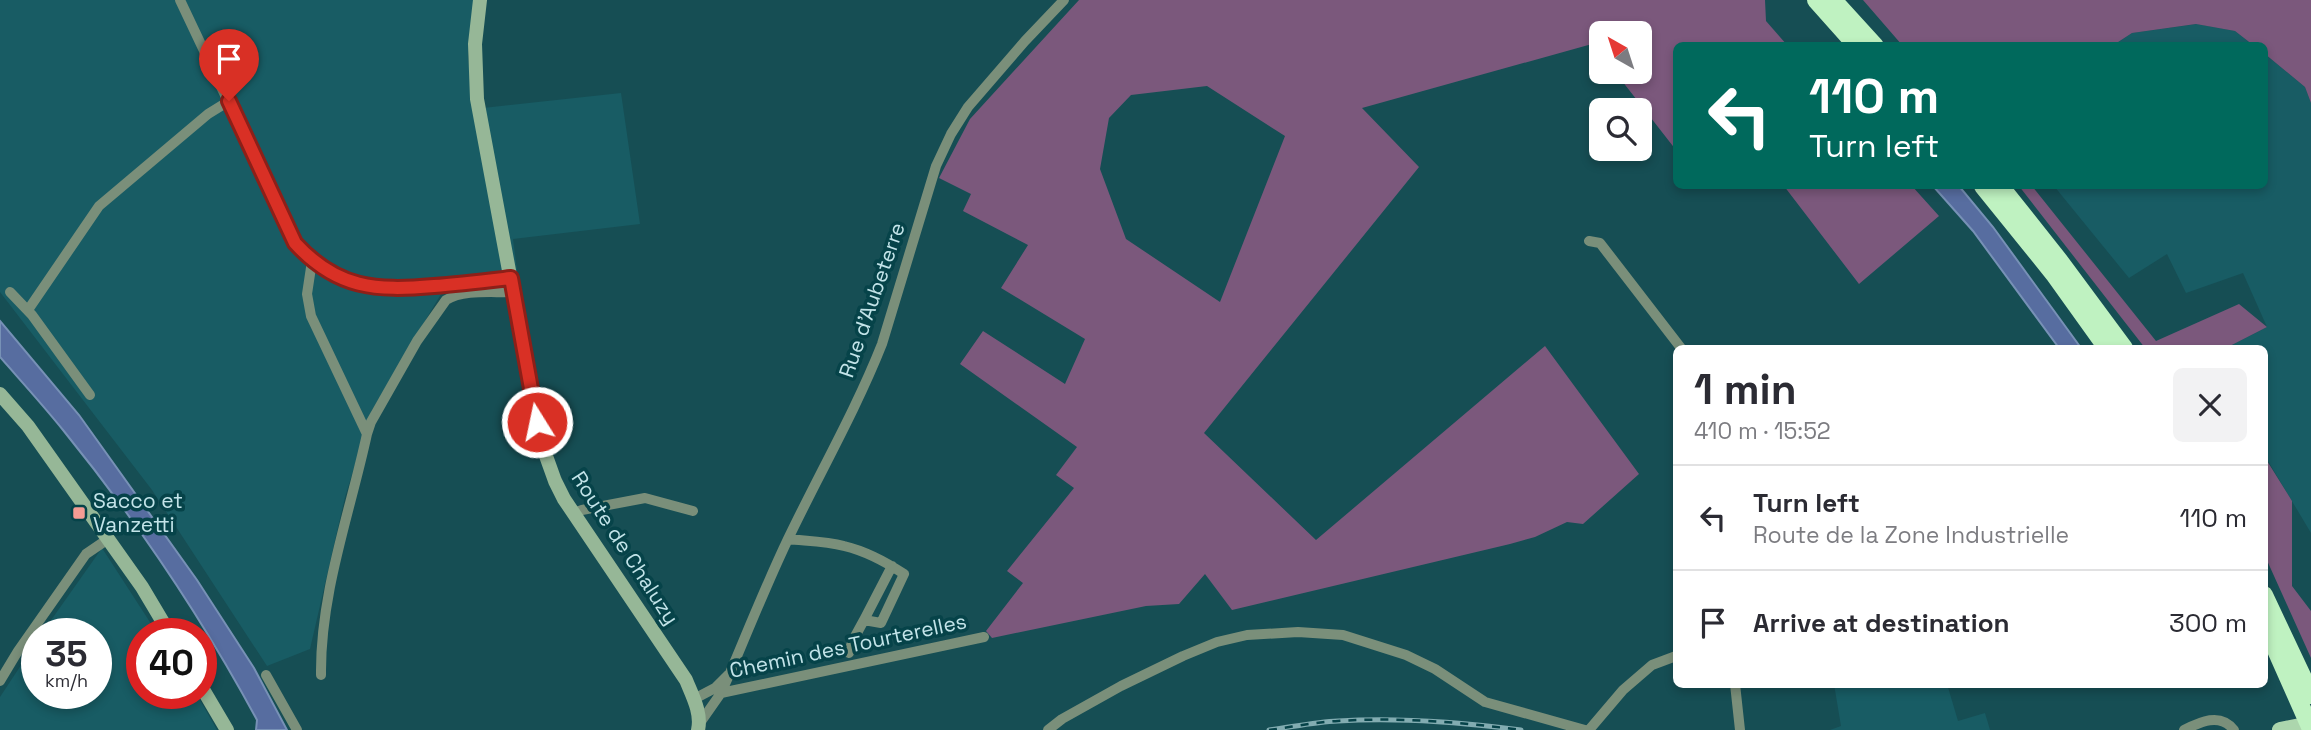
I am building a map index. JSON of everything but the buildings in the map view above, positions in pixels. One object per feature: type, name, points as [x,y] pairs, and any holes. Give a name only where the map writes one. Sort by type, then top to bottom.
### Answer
[{"type":"highway","points":[[1815,0],[1853,42]]},
{"type":"highway","points":[[1833,0],[1871,42]]},
{"type":"highway","points":[[1985,189],[2054,274],[2105,345]]},
{"type":"highway","points":[[2002,189],[2058,258],[2122,345]]},
{"type":"highway","points":[[2268,604],[2311,695]]},
{"type":"highway","points":[[2268,633],[2305,728]]},
{"type":"main road","points":[[2280,730],[2305,728]]},
{"type":"street","points":[[180,0],[295,243],[312,261],[335,275],[362,285],[395,289],[512,285]]},
{"type":"street","name":"Route de Chaluzy","points":[[480,0],[475,44],[477,99],[541,442],[555,481],[574,513],[685,680],[694,699],[699,726]]},
{"type":"street","name":"Rue d'Aubeterre","points":[[699,726],[721,694],[789,539],[874,363],[936,166],[951,134],[968,107],[1064,0]]},
{"type":"street","points":[[28,310],[99,206],[208,114],[229,101]]},
{"type":"street","points":[[1589,241],[1600,243],[1679,345]]},
{"type":"street","points":[[312,261],[307,294],[311,316],[366,433]]},
{"type":"street","points":[[321,675],[326,606],[366,433],[417,341],[446,300],[512,285]]},
{"type":"street","points":[[10,292],[28,310],[90,395]]},
{"type":"street","points":[[0,394],[28,426],[142,587],[160,618]]},
{"type":"street","points":[[574,513],[645,498],[693,511]]},
{"type":"street","points":[[0,681],[86,554],[108,539]]},
{"type":"street","points":[[789,539],[843,546],[892,566],[904,574],[881,622],[864,620]]},
{"type":"street","points":[[849,653],[852,642],[892,566]]},
{"type":"street","points":[[1048,730],[1062,719],[1121,686],[1183,656],[1217,642],[1247,635],[1298,632],[1343,635],[1406,655],[1435,669],[1485,702],[1587,730],[1623,690],[1652,665],[1673,657]]},
{"type":"street","name":"Chemin des Tourterelles","points":[[721,694],[984,637]]},
{"type":"street","name":"Rue d'Aubeterre","points":[[694,699],[715,688],[730,673]]},
{"type":"street","points":[[266,675],[297,730]]},
{"type":"street","points":[[1735,688],[1740,730]]},
{"type":"street","points":[[215,709],[227,730]]},
{"type":"street","points":[[2184,730],[2211,719],[2230,724],[2234,730]]},
{"type":"shaded area","points":[[0,0],[474,0],[468,57],[474,109],[621,93],[640,224],[513,239],[519,285],[441,294],[372,410],[345,497],[310,649],[267,666],[152,490],[0,292]]},
{"type":"shaded area","points":[[1079,0],[1765,0],[1766,21],[1784,42],[1673,42],[1673,146],[1652,119],[1652,98],[1635,98],[1624,84],[1652,84],[1652,21],[1589,21],[1589,45],[1362,108],[1419,167],[1204,433],[1316,540],[1545,346],[1639,474],[1583,524],[1567,522],[1535,537],[1510,544],[1232,610],[1205,574],[1179,604],[1146,606],[992,638],[986,631],[1023,583],[1007,571],[1074,488],[1056,475],[1077,447],[960,364],[983,331],[1065,384],[1085,339],[1001,288],[1028,245],[963,211],[971,194],[939,178],[970,119]],"holes":[[[1207,86],[1285,136],[1220,302],[1126,239],[1100,169],[1109,118],[1131,95]]]},
{"type":"shaded area","points":[[1863,0],[2311,0],[2311,103],[2305,87],[2268,56],[2268,42],[2249,42],[2235,31],[2196,24],[2132,33],[2118,42],[1899,42]]},
{"type":"shaded area","points":[[2197,24],[2235,31],[2249,42],[2118,42],[2132,33]]},
{"type":"shaded area","points":[[2268,56],[2305,87],[2311,103],[2311,533],[2268,461],[2268,345],[2232,345],[2267,327],[2243,273],[2186,293],[2167,254],[2129,278],[2056,189],[2268,189]]},
{"type":"shaded area","points":[[1786,189],[1915,189],[1939,216],[1859,284]]},
{"type":"shaded area","points":[[1936,189],[1961,189],[1993,227],[2079,345],[2057,345],[1973,231]]},
{"type":"shaded area","points":[[2021,189],[2034,189],[2156,341],[2239,304],[2267,327],[2232,345],[2143,345]]},
{"type":"shaded area","points":[[0,321],[79,415],[197,580],[254,668],[287,730],[256,730],[257,720],[217,649],[217,618],[197,618],[142,534],[90,464],[0,357]]},
{"type":"shaded area","points":[[2268,462],[2292,501],[2292,586],[2311,611],[2311,658],[2268,563]]},
{"type":"shaded area","points":[[102,548],[147,618],[126,618],[126,709],[205,709],[217,730],[0,730],[0,697],[21,665],[21,709],[112,709],[112,618],[53,618]]},
{"type":"shaded area","points":[[1835,688],[1948,688],[1958,721],[1985,713],[1990,730],[1830,730],[1841,726]]},
{"type":"railway","points":[[1269,730],[1329,722],[1384,720],[1521,730]]},
{"type":"place","name":"Sacco et Vanzetti","points":[[79,513]]},
{"type":"route","points":[[229,101],[295,243],[312,261],[335,275],[362,285],[395,289],[511,278],[537,422]]}]
